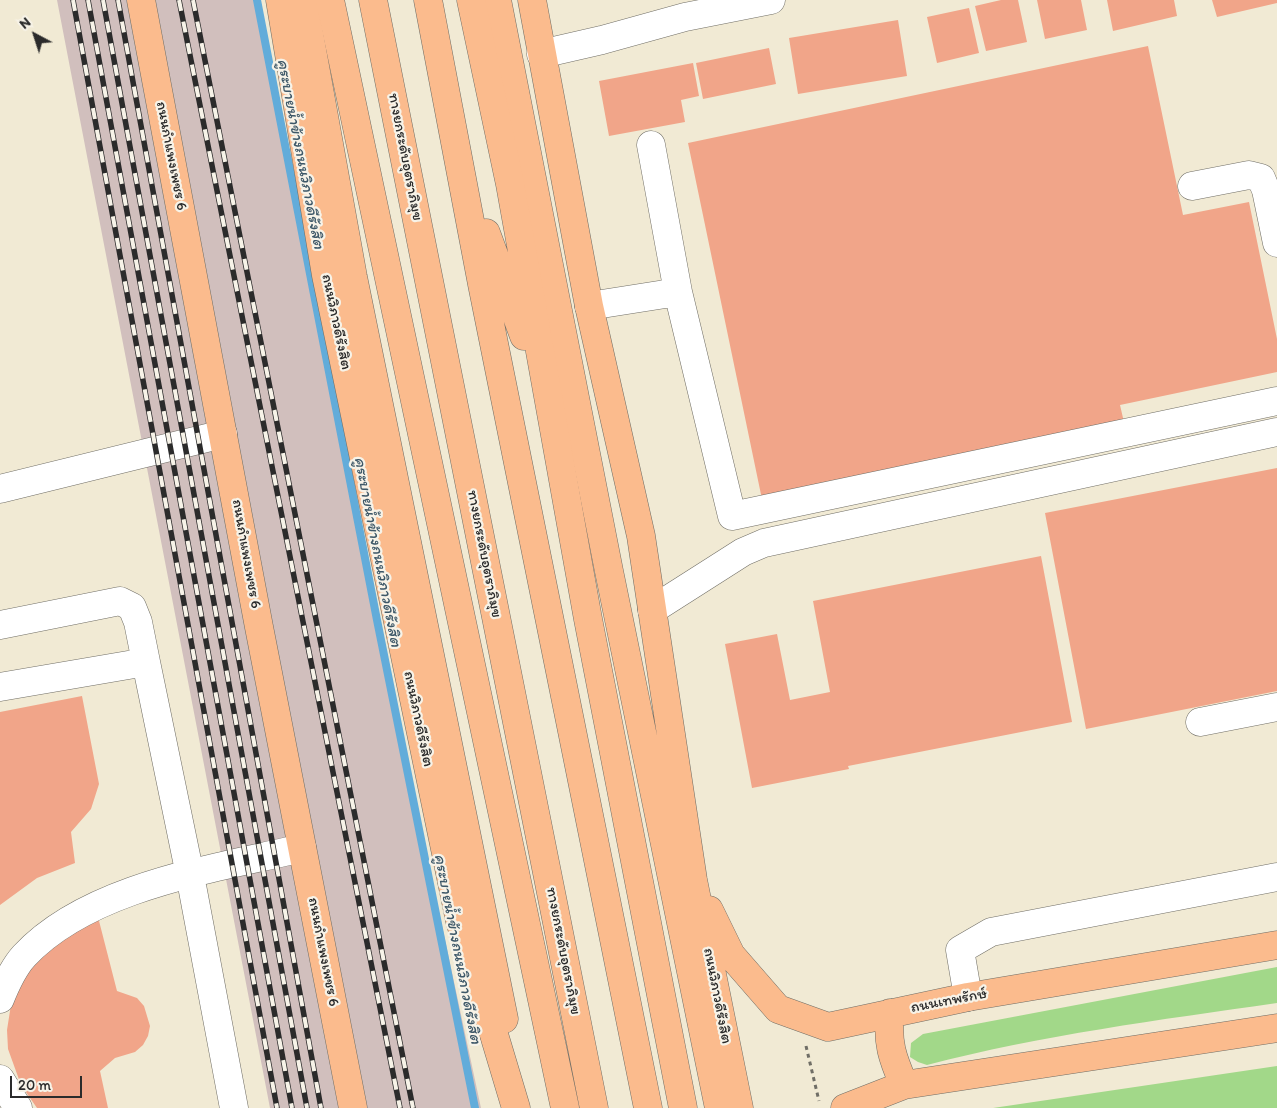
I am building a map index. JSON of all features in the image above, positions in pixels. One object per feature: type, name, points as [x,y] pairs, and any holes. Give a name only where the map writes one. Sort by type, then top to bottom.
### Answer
[{"type":"main road","name":"ถนนกำแพงเพชร 6","points":[[141,0],[302,848],[354,1108]]},
{"type":"main road","name":"ถนนวิภาวดีรังสิต","points":[[280,0],[326,275],[460,921],[516,1108]]},
{"type":"main road","points":[[303,0],[353,277],[502,999],[516,1108]]},
{"type":"main road","points":[[330,0],[565,1108]]},
{"type":"main road","name":"ทางยกระดับอุตราภิมุข","points":[[374,0],[594,1108]]},
{"type":"main road","points":[[414,0],[634,1108]]},
{"type":"main road","points":[[428,0],[482,284],[648,1108]]},
{"type":"main road","points":[[471,0],[510,184],[588,619],[683,1108]]},
{"type":"main road","points":[[497,0],[609,571],[719,1108]]},
{"type":"main road","name":"ถนนวิภาวดีรังสิต","points":[[532,0],[589,306],[641,536],[694,880],[739,1108]]},
{"type":"main road","points":[[460,161],[549,406]]},
{"type":"main road","name":"ถนนเทพรักษ์","points":[[694,880],[731,955],[778,1009],[828,1027],[968,997],[1277,945]]},
{"type":"main road","points":[[890,1013],[888,1034],[890,1050],[904,1085]]},
{"type":"main road","points":[[845,1108],[904,1085],[1277,1028]]},
{"type":"lane","points":[[541,54],[602,40],[684,8],[771,0]]},
{"type":"lane","points":[[651,145],[678,292],[732,516],[1277,401]]},
{"type":"lane","points":[[1192,186],[1250,174],[1261,178],[1266,190],[1277,243]]},
{"type":"lane","points":[[589,306],[678,292]]},
{"type":"lane","points":[[652,610],[743,552],[764,543],[1277,432]]},
{"type":"lane","points":[[0,489],[224,434]]},
{"type":"lane","points":[[0,625],[120,602],[132,607],[138,622],[190,875],[234,1108]]},
{"type":"lane","points":[[0,687],[146,662]]},
{"type":"lane","points":[[1200,722],[1277,707]]},
{"type":"lane","points":[[0,999],[9,978],[23,956],[47,935],[106,900],[190,875],[302,848]]},
{"type":"lane","points":[[968,997],[960,950],[991,932],[1277,877]]},
{"type":"lane","points":[[0,1079],[18,1108]]},
{"type":"path","points":[[805,1041],[819,1102]]},
{"type":"shaded area","points":[[57,0],[259,0],[379,631],[481,1108],[270,1108]]},
{"type":"green space","points":[[1277,967],[1277,1003],[1057,1037],[970,1054],[927,1065],[910,1057],[911,1043],[923,1034]]},
{"type":"green space","points":[[1277,1066],[1277,1108],[993,1108]]},
{"type":"building","points":[[1001,0],[1018,0],[1027,42],[986,51],[975,6]]},
{"type":"building","points":[[1037,0],[1081,0],[1087,30],[1045,39]]},
{"type":"building","points":[[1107,0],[1174,0],[1177,16],[1113,31]]},
{"type":"building","points":[[1212,0],[1277,0],[1277,3],[1217,17]]},
{"type":"building","points":[[969,8],[979,53],[937,63],[927,17]]},
{"type":"building","points":[[898,20],[907,76],[798,94],[789,38]]},
{"type":"building","points":[[1148,46],[1183,215],[1249,202],[1277,339],[1277,372],[1120,405],[1126,431],[764,509],[688,143]]},
{"type":"building","points":[[769,48],[776,84],[703,99],[696,63]]},
{"type":"building","points":[[693,63],[699,96],[681,100],[685,122],[609,136],[599,81]]},
{"type":"building","points":[[1277,468],[1277,691],[1086,729],[1045,513]]},
{"type":"building","points":[[1041,556],[1072,722],[848,766],[849,769],[752,788],[725,644],[777,634],[790,700],[830,692],[813,601]]},
{"type":"building","points":[[82,696],[99,784],[91,809],[71,832],[75,863],[37,878],[0,905],[0,712]]},
{"type":"building","points":[[98,917],[117,991],[137,998],[144,1006],[150,1026],[148,1036],[143,1045],[135,1052],[115,1058],[100,1071],[108,1108],[37,1108],[21,1085],[8,1049],[7,1030],[13,992],[32,958]]},
{"type":"waterway","name":"คูระบายน้ำข้างถนนวิภาวดีรังสิต","points":[[257,0],[377,620],[475,1108]]},
{"type":"railway","points":[[73,0],[277,1108]]},
{"type":"railway","points":[[88,0],[292,1108]]},
{"type":"railway","points":[[103,0],[307,1108]]},
{"type":"railway","points":[[118,0],[321,1108]]},
{"type":"railway","points":[[179,0],[400,1108]]},
{"type":"railway","points":[[193,0],[413,1108]]}]
